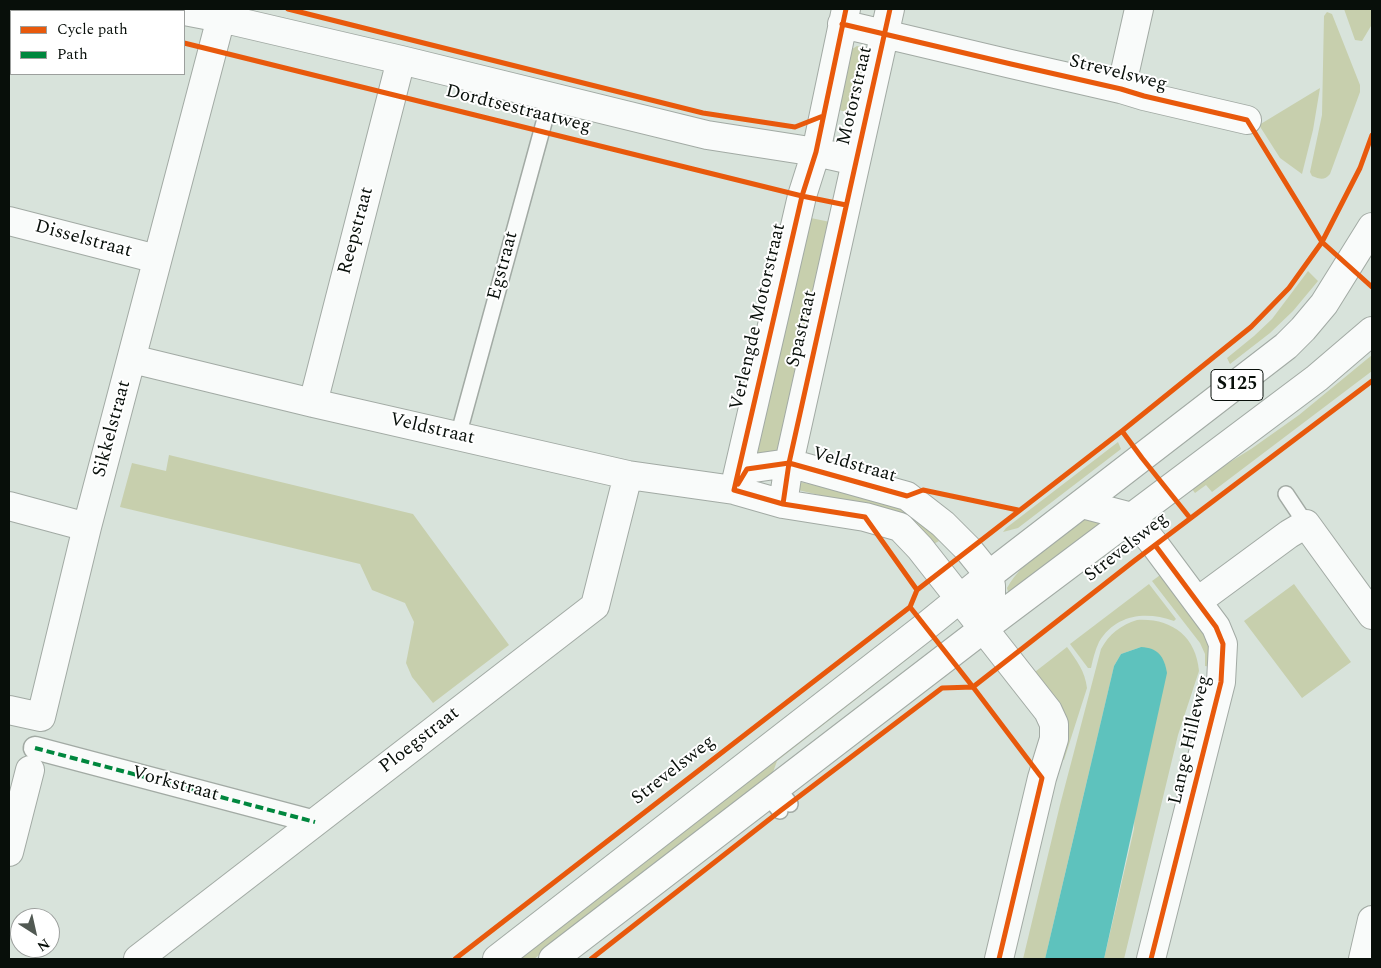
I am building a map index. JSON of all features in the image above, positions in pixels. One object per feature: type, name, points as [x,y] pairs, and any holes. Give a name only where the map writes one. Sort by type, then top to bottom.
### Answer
[{"type":"street","name":"Strevelsweg","points":[[1120,88],[1139,9]]},
{"type":"street","name":"Dordtsestraatweg","points":[[185,11],[401,60],[707,135],[816,152],[856,162]]},
{"type":"street","name":"Strevelsweg","points":[[844,16],[888,21],[1011,64],[1120,88],[1144,96],[1247,120]]},
{"type":"street","name":"Motorstraat","points":[[816,152],[844,16]]},
{"type":"street","name":"Sikkelstraat","points":[[9,710],[40,717],[87,526],[221,18]]},
{"type":"street","name":"Motorstraat","points":[[856,162],[888,21]]},
{"type":"street","name":"Reepstraat","points":[[313,403],[401,60]]},
{"type":"street","name":"Verlengde Motorstraat","points":[[734,490],[802,196],[816,152]]},
{"type":"street","name":"Spastraat","points":[[783,504],[788,463],[856,162]]},
{"type":"street","name":"Disselstraat","points":[[9,221],[157,259]]},
{"type":"street","name":"S125","points":[[496,959],[1286,346],[1324,304],[1372,227]]},
{"type":"street","name":"Strevelsweg","points":[[553,959],[778,799],[983,629],[1317,378],[1372,331]]},
{"type":"street","name":"Veldstraat","points":[[132,359],[313,403],[628,475],[734,490],[783,504],[865,517],[900,527],[920,548],[983,629]]},
{"type":"street","name":"Veldstraat","points":[[734,490],[748,469],[788,463],[907,496],[943,524],[968,549],[989,575]]},
{"type":"street","name":"Ploegstraat","points":[[138,959],[595,606],[628,475]]},
{"type":"street","points":[[1082,504],[1132,517]]},
{"type":"street","points":[[9,506],[87,526]]},
{"type":"street","name":"Lange Hilleweg","points":[[1132,517],[1198,601],[1216,627],[1223,644],[1221,682],[1152,959]]},
{"type":"street","points":[[1198,601],[1289,534],[1306,524],[1372,615]]},
{"type":"street","points":[[989,575],[991,605],[983,629],[1048,711],[1054,724],[1054,739],[1042,778],[999,959]]},
{"type":"street","points":[[9,852],[33,759]]},
{"type":"street","name":"Vorkstraat","points":[[33,759],[315,822]]},
{"type":"street","points":[[1362,959],[1372,920]]},
{"type":"lane","name":"Egstraat","points":[[458,436],[551,97]]},
{"type":"lane","points":[[1286,494],[1306,524]]},
{"type":"green space","points":[[1344,9],[1372,9],[1371,26],[1362,41],[1355,40]]},
{"type":"green space","points":[[1327,12],[1332,14],[1360,85],[1360,92],[1330,174],[1322,179],[1312,176],[1310,172],[1322,115],[1324,16]]},
{"type":"green space","points":[[857,46],[864,48],[868,52],[858,115],[835,109],[849,51]]},
{"type":"green space","points":[[1320,88],[1313,130],[1302,174],[1280,158],[1259,125]]},
{"type":"green space","points":[[806,217],[835,223],[778,457],[751,456]]},
{"type":"green space","points":[[1308,271],[1318,281],[1293,311],[1270,333],[1230,364],[1227,358],[1272,319]]},
{"type":"green space","points":[[1372,355],[1372,371],[1212,492],[1206,485],[1195,493],[1189,485],[1207,471],[1230,462],[1251,449],[1299,415]]},
{"type":"green space","points":[[1118,442],[1121,449],[1018,528],[1003,532],[1006,528]]},
{"type":"green space","points":[[169,455],[413,514],[509,645],[433,703],[412,677],[406,663],[414,622],[405,603],[372,590],[360,564],[120,507],[132,463],[166,471]]},
{"type":"green space","points":[[800,482],[903,504],[922,519],[939,541],[930,546],[896,513],[798,490]]},
{"type":"green space","points":[[1087,517],[1108,517],[1009,595],[1007,588],[1022,567]]},
{"type":"green space","points":[[1163,573],[1206,629],[1216,668],[1205,666],[1205,654],[1200,643],[1152,581]]},
{"type":"green space","points":[[1149,584],[1176,619],[1174,621],[1153,616],[1142,616],[1123,620],[1106,633],[1099,642],[1091,668],[1088,668],[1070,644]]},
{"type":"green space","points":[[1294,584],[1351,662],[1302,698],[1244,621]]},
{"type":"green space","points":[[1137,620],[1161,622],[1180,632],[1193,648],[1199,671],[1178,735],[1124,959],[1104,959],[1134,829],[1141,647],[1121,654],[1114,666],[1045,959],[1023,959],[1060,805],[1101,649],[1116,631]]},
{"type":"green space","points":[[1067,647],[1082,671],[1087,688],[1064,760],[1057,757],[1031,675]]},
{"type":"green space","points":[[910,649],[914,654],[777,761],[771,778],[534,959],[507,959]]},
{"type":"water","points":[[1141,647],[1152,649],[1159,654],[1164,662],[1167,673],[1104,959],[1045,959],[1114,666],[1121,654]]},
{"type":"marked path","points":[[35,748],[315,822]]},
{"type":"cycle path","points":[[288,9],[703,113],[795,127],[823,116]]},
{"type":"cycle path","points":[[734,490],[802,196],[816,152],[846,9]]},
{"type":"cycle path","points":[[783,504],[789,463],[890,9]]},
{"type":"cycle path","points":[[842,24],[1247,120],[1322,242],[1372,287]]},
{"type":"cycle path","points":[[185,43],[802,196],[846,205]]},
{"type":"cycle path","points":[[455,959],[910,607],[917,590],[1122,431],[1251,327],[1289,288],[1322,242],[1360,168],[1372,135]]},
{"type":"cycle path","points":[[591,959],[780,811],[942,688],[973,687],[1134,561],[1372,381]]},
{"type":"cycle path","points":[[1122,431],[1190,518]]},
{"type":"cycle path","points":[[738,484],[747,469],[789,463],[907,496],[923,490],[1018,510]]},
{"type":"cycle path","points":[[734,490],[783,504],[865,517],[917,590]]},
{"type":"cycle path","points":[[1151,959],[1221,682],[1223,644],[1216,627],[1155,545]]},
{"type":"cycle path","points":[[910,607],[1042,778],[999,959]]}]
